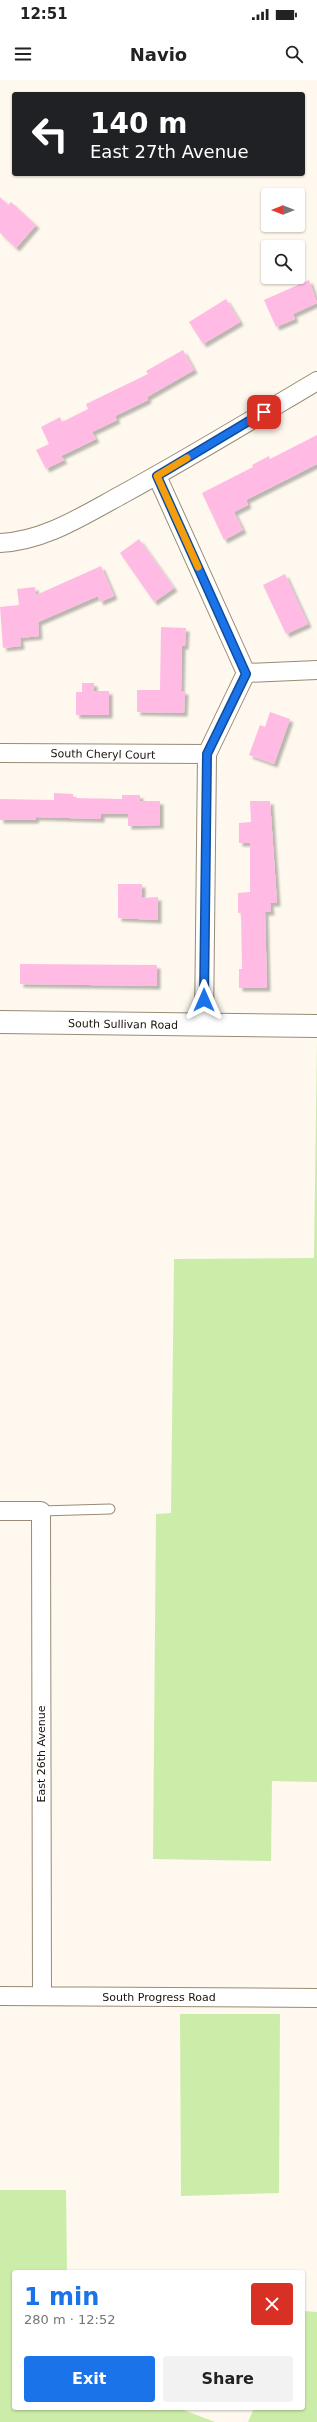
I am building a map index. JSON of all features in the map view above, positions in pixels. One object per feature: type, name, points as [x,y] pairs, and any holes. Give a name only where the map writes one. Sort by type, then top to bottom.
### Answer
[{"type":"main road","name":"South Sullivan Road","points":[[0,1022],[317,1026]]},
{"type":"street","points":[[0,543],[33,538],[65,526],[157,476],[317,381]]},
{"type":"street","points":[[157,476],[246,674]]},
{"type":"street","points":[[246,674],[317,670]]},
{"type":"street","points":[[204,1024],[207,754],[246,674]]},
{"type":"street","name":"South Cheryl Court","points":[[0,752],[207,754]]},
{"type":"street","points":[[0,1511],[41,1511]]},
{"type":"street","name":"East 26th Avenue","points":[[41,1511],[42,1996]]},
{"type":"street","name":"South Progress Road","points":[[0,1996],[317,1998]]},
{"type":"lane","points":[[41,1511],[110,1509]]},
{"type":"green space","points":[[317,1041],[317,1782],[272,1781],[271,1861],[153,1859],[156,1514],[171,1513],[174,1259],[314,1258]]},
{"type":"green space","points":[[180,2014],[280,2014],[279,2193],[181,2196]]},
{"type":"green space","points":[[0,2190],[66,2190],[67,2270],[12,2270],[12,2410],[183,2410],[215,2422],[0,2422]]},
{"type":"green space","points":[[305,2311],[317,2312],[317,2422],[248,2422],[253,2410],[305,2410]]},
{"type":"building","points":[[0,197],[8,205],[11,202],[36,225],[16,248],[0,233]]},
{"type":"building","points":[[309,280],[317,303],[293,314],[295,319],[276,327],[264,300],[300,284],[305,284],[305,282]]},
{"type":"building","points":[[226,299],[240,322],[203,344],[189,322]]},
{"type":"building","points":[[183,350],[194,370],[147,397],[148,400],[115,416],[117,420],[92,432],[96,439],[61,456],[64,460],[46,469],[36,450],[49,444],[41,427],[60,417],[62,422],[88,409],[86,404],[148,374],[146,371]]},
{"type":"building","points":[[317,435],[317,464],[246,500],[248,505],[234,512],[243,530],[224,540],[202,493],[253,467],[252,465],[269,456],[270,459]]},
{"type":"building","points":[[139,539],[174,588],[154,602],[120,553]]},
{"type":"building","points":[[101,566],[114,596],[100,602],[98,596],[38,622],[39,636],[20,638],[21,646],[3,648],[0,607],[19,605],[17,589],[35,587],[36,595]]},
{"type":"building","points":[[285,574],[308,624],[286,634],[263,585]]},
{"type":"building","points":[[161,627],[186,628],[185,646],[182,646],[181,691],[185,691],[184,713],[137,712],[137,690],[160,690]]},
{"type":"building","points":[[82,683],[94,683],[94,691],[109,691],[109,715],[76,715],[76,692],[82,692]]},
{"type":"building","points":[[270,712],[290,719],[274,764],[249,755],[260,725],[265,727]]},
{"type":"building","points":[[54,793],[73,794],[73,798],[122,799],[122,795],[140,795],[140,801],[160,801],[160,825],[128,826],[128,814],[101,814],[101,819],[36,817],[35,820],[0,820],[0,799],[54,800]]},
{"type":"building","points":[[250,801],[270,801],[277,903],[270,903],[271,912],[265,912],[267,988],[239,988],[239,969],[242,969],[241,913],[238,913],[238,893],[250,892],[250,843],[239,843],[239,823],[251,822]]},
{"type":"building","points":[[118,884],[142,884],[142,898],[158,897],[158,920],[118,918]]},
{"type":"building","points":[[20,964],[157,965],[157,986],[20,984]]},
{"type":"slow traffic","points":[[187,458],[157,476],[198,567]]},
{"type":"route","points":[[204,1000],[207,754],[246,674],[157,476],[264,412]]}]
